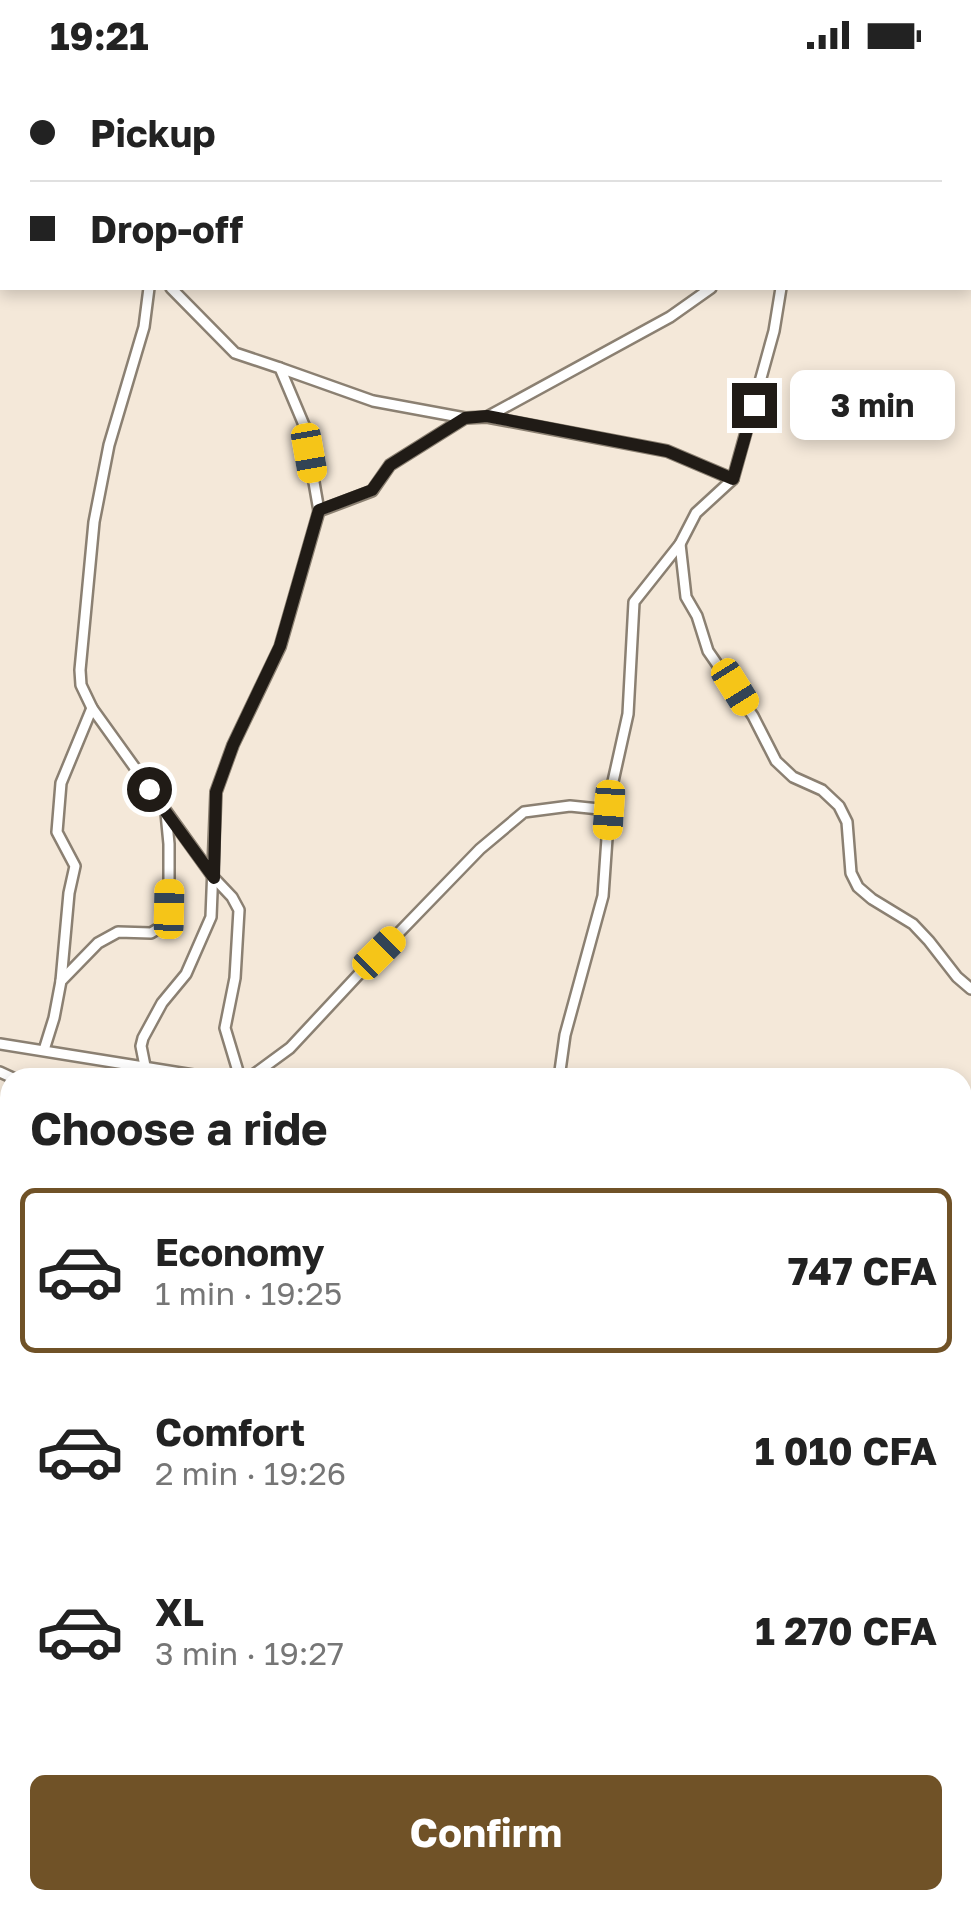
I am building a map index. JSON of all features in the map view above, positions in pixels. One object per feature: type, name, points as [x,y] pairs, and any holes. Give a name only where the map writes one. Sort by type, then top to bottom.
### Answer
[{"type":"street","points":[[149,290],[144,326],[108,444],[94,522],[80,670],[92,708],[239,910],[235,978],[225,1028],[237,1068]]},
{"type":"street","points":[[173,290],[235,353],[372,402],[465,418],[487,416],[667,451],[733,479]]},
{"type":"street","points":[[487,416],[670,317],[708,290]]},
{"type":"street","points":[[560,1068],[565,1035],[603,896],[610,795],[628,714],[634,602],[680,544],[696,513],[733,479],[774,331],[780,290]]},
{"type":"street","points":[[145,1066],[143,1038],[162,1003],[186,974],[211,917],[216,792],[233,745],[280,646],[319,510],[304,424],[280,368]]},
{"type":"street","points":[[319,510],[372,490],[390,465],[465,418]]},
{"type":"street","points":[[680,544],[686,597],[698,616],[708,651],[744,702],[776,761],[794,777],[822,790],[838,806],[848,822],[851,873],[858,887],[913,924],[971,989]]},
{"type":"street","points":[[44,1050],[61,981],[75,866],[57,832],[61,783],[92,708]]},
{"type":"street","points":[[263,1068],[290,1048],[480,849],[524,812],[570,806],[609,810]]},
{"type":"street","points":[[61,981],[98,943],[118,932],[151,933],[164,924],[170,898],[166,813]]},
{"type":"street","points":[[0,1044],[156,1068]]},
{"type":"route","points":[[149,789],[214,878],[216,792],[233,745],[280,646],[319,510],[372,490],[390,465],[415,449],[465,418],[487,416],[667,451],[733,479],[754,405]]}]
